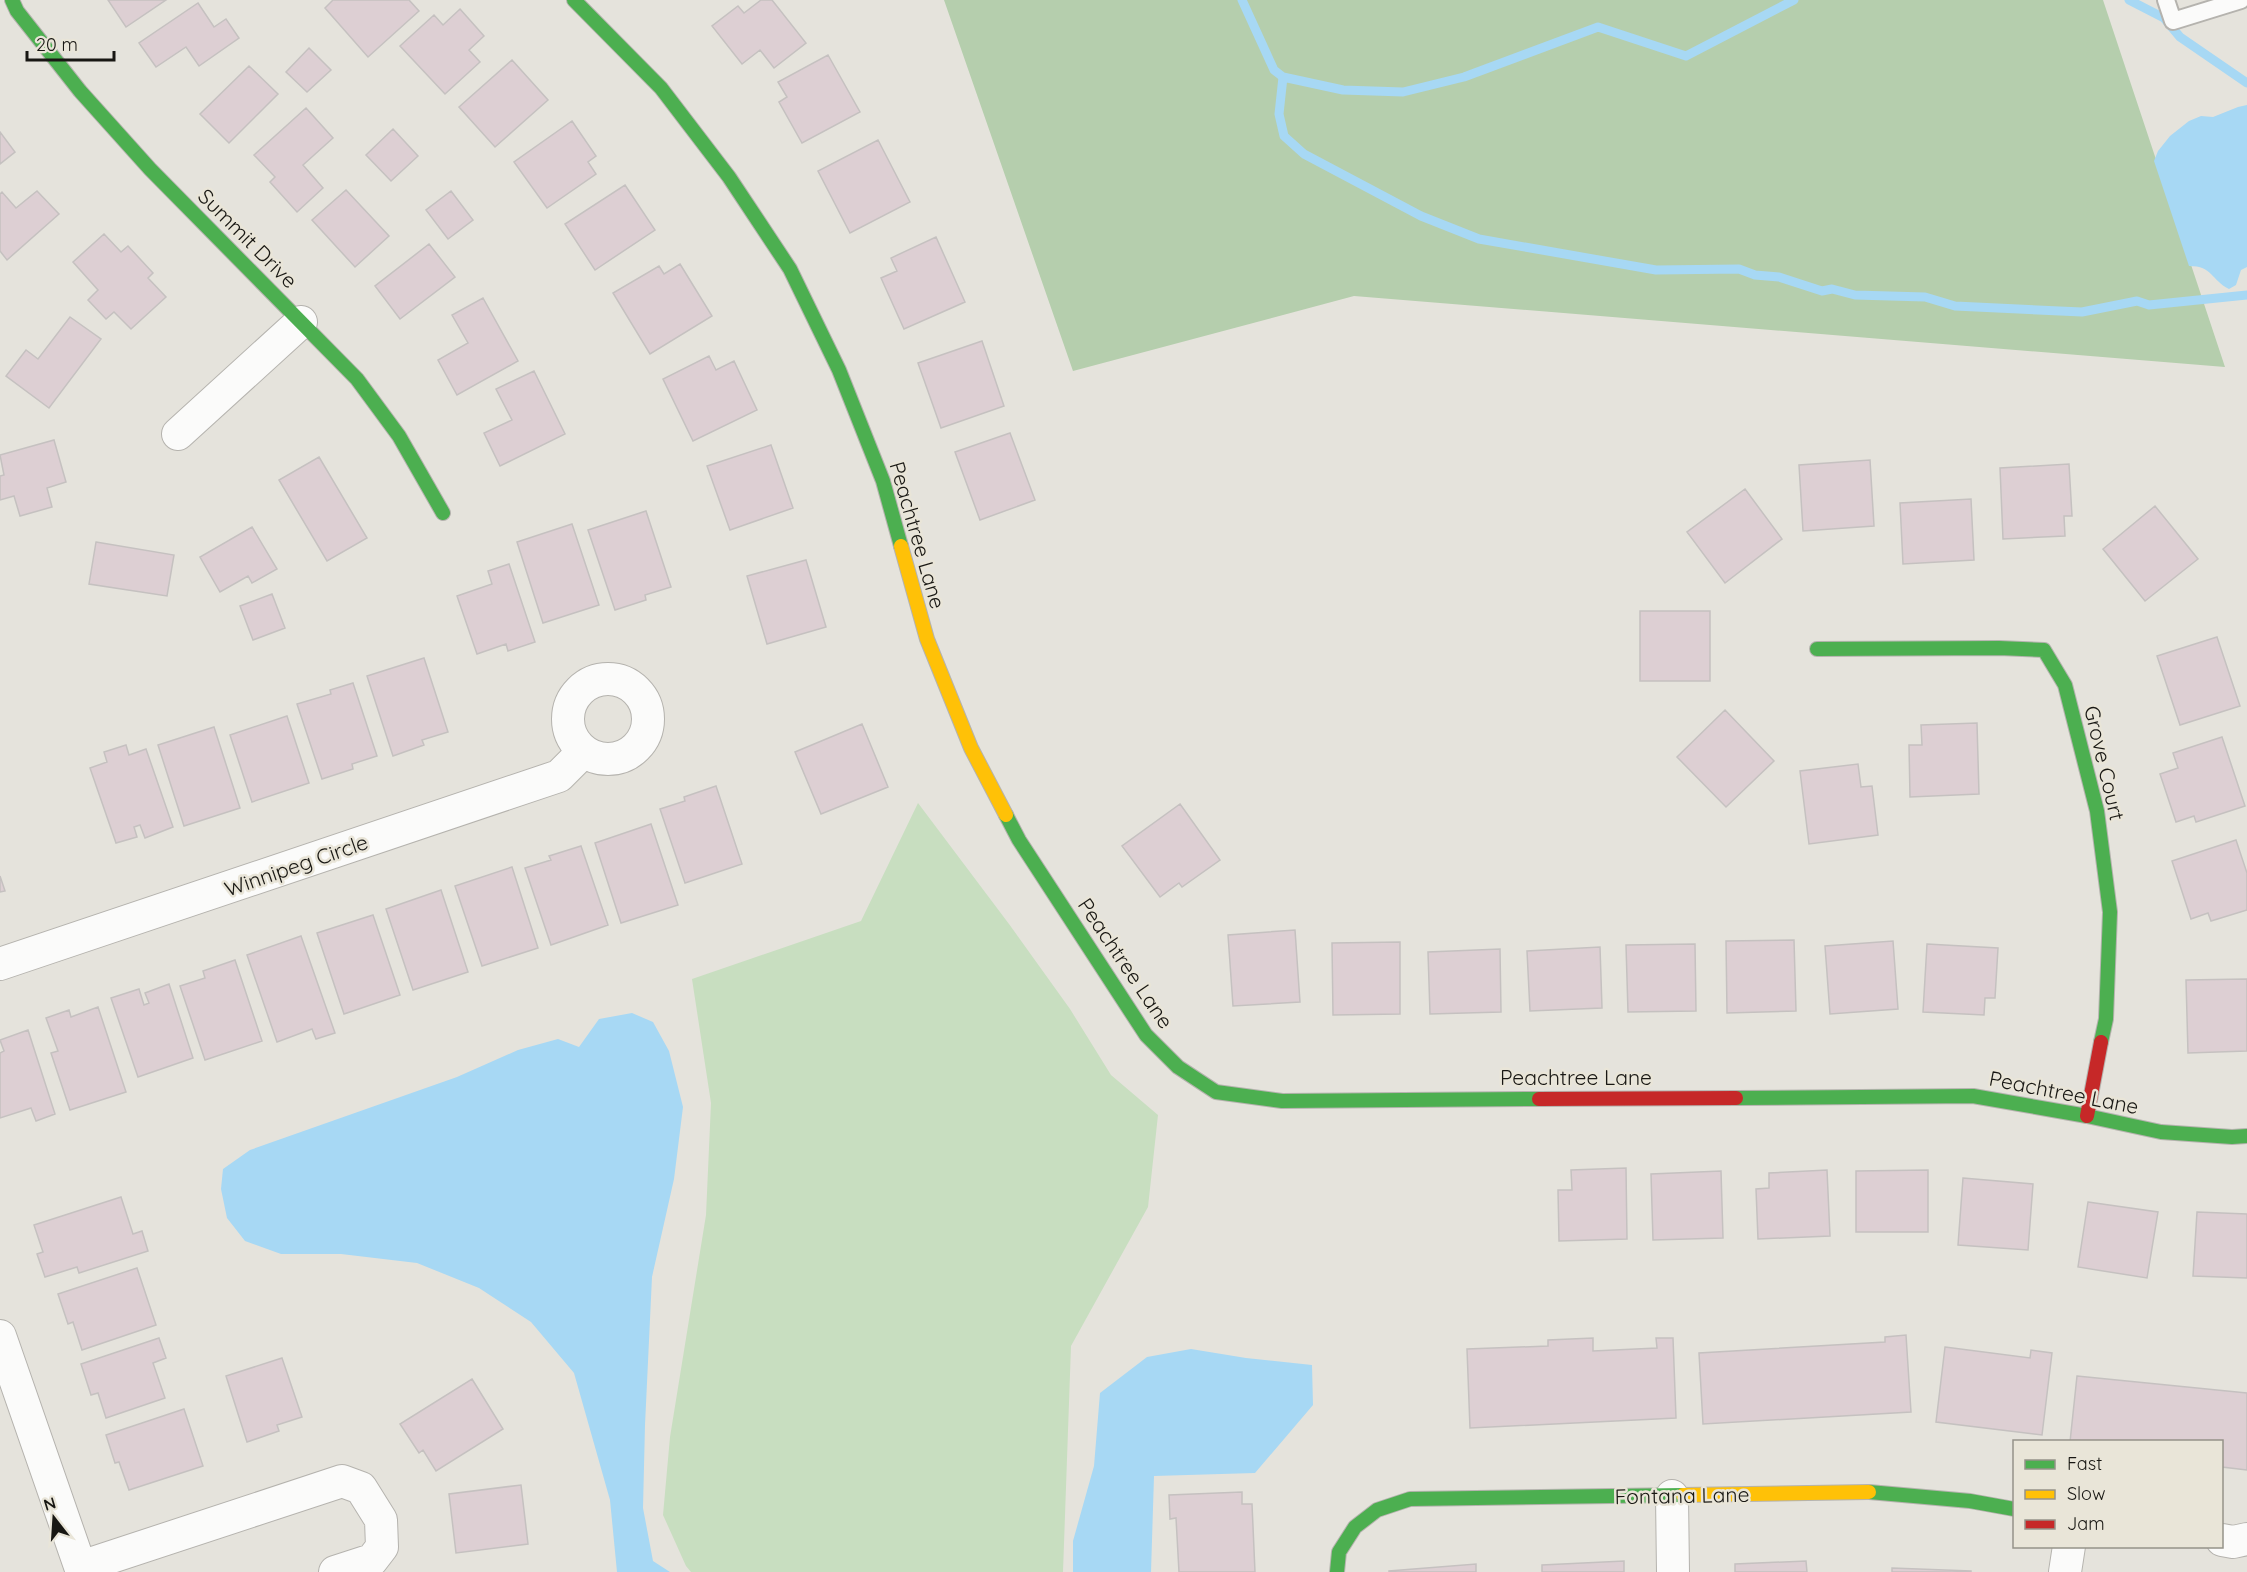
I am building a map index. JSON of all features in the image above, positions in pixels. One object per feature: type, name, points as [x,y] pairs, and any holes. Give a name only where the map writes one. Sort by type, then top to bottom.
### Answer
[{"type":"street","name":"Summit Drive","points":[[12,0],[17,11],[96,109],[150,169],[357,380],[392,426],[443,513]]},
{"type":"street","name":"Peachtree Lane","points":[[574,0],[661,88],[729,177],[790,269],[839,370],[883,481],[927,639],[970,748],[1026,850],[1146,1035],[1178,1067],[1216,1092],[1282,1101],[1973,1096],[2161,1132],[2247,1136]]},
{"type":"street","points":[[178,434],[301,322]]},
{"type":"street","name":"Grove Court","points":[[1817,649],[1999,648],[2044,650],[2065,685],[2097,811],[2110,912],[2106,1019],[2087,1116]]},
{"type":"street","name":"Winnipeg Circle","points":[[0,964],[560,776],[583,752]]},
{"type":"street","points":[[0,1336],[81,1570],[342,1481],[361,1488],[381,1520],[382,1547],[372,1560],[335,1572]]},
{"type":"street","name":"Fontana Lane","points":[[1337,1572],[1339,1552],[1355,1527],[1377,1510],[1410,1499],[1872,1492],[1970,1501],[2013,1509]]},
{"type":"street","points":[[1672,1496],[1673,1572]]},
{"type":"street","points":[[2223,1540],[2233,1542],[2247,1539]]},
{"type":"street","points":[[2065,1572],[2069,1548]]},
{"type":"lane","points":[[2166,0],[2173,21],[2241,0]]},
{"type":"green space","points":[[944,0],[2103,0],[2225,367],[1354,296],[1073,371]]},
{"type":"green space","points":[[918,803],[1070,1009],[1111,1075],[1158,1115],[1148,1207],[1071,1346],[1063,1572],[691,1572],[686,1566],[663,1515],[670,1437],[706,1215],[711,1103],[692,979],[861,921]]},
{"type":"water","points":[[2247,105],[2247,267],[2241,270],[2236,285],[2229,289],[2203,268],[2189,266],[2154,161],[2158,151],[2170,136],[2189,121],[2201,116],[2213,117]]},
{"type":"water","points":[[632,1013],[653,1022],[669,1051],[683,1107],[674,1179],[652,1277],[645,1425],[643,1508],[653,1561],[670,1572],[617,1572],[610,1500],[574,1373],[531,1322],[479,1288],[417,1263],[341,1254],[281,1254],[245,1241],[227,1218],[221,1189],[223,1169],[250,1150],[457,1077],[518,1050],[558,1039],[579,1047],[599,1019]]},
{"type":"water","points":[[1191,1349],[1312,1365],[1313,1405],[1255,1473],[1154,1476],[1151,1572],[1073,1572],[1073,1541],[1094,1466],[1100,1393],[1147,1357]]},
{"type":"building","points":[[108,0],[166,0],[126,27]]},
{"type":"building","points":[[333,0],[409,0],[419,11],[368,57],[325,8]]},
{"type":"building","points":[[761,0],[772,0],[806,43],[774,68],[760,50],[742,64],[712,26],[738,6],[744,13]]},
{"type":"building","points":[[198,3],[214,27],[226,19],[239,38],[199,66],[186,47],[156,67],[139,43]]},
{"type":"building","points":[[460,9],[484,36],[469,50],[480,62],[445,94],[400,46],[434,15],[443,25]]},
{"type":"building","points":[[309,48],[331,70],[307,92],[286,72]]},
{"type":"building","points":[[828,55],[860,112],[802,143],[779,102],[787,97],[778,82]]},
{"type":"building","points":[[512,60],[548,100],[495,147],[459,107]]},
{"type":"building","points":[[249,66],[278,94],[229,143],[200,114]]},
{"type":"building","points":[[306,108],[333,138],[303,165],[323,188],[297,212],[270,182],[275,177],[254,155]]},
{"type":"building","points":[[572,121],[596,156],[588,162],[596,174],[547,208],[514,162]]},
{"type":"building","points":[[393,129],[418,156],[391,181],[366,155]]},
{"type":"building","points":[[0,132],[15,152],[0,164]]},
{"type":"building","points":[[878,140],[910,202],[850,233],[818,171]]},
{"type":"building","points":[[625,185],[655,230],[595,270],[565,224]]},
{"type":"building","points":[[346,190],[389,236],[355,267],[312,220]]},
{"type":"building","points":[[37,191],[59,214],[7,260],[0,251],[0,194],[2,192],[16,208]]},
{"type":"building","points":[[451,191],[473,220],[448,239],[426,210]]},
{"type":"building","points":[[104,234],[121,252],[128,246],[153,273],[148,278],[166,297],[131,329],[114,312],[106,319],[88,300],[98,290],[73,262]]},
{"type":"building","points":[[936,237],[965,302],[904,329],[881,278],[897,271],[891,258]]},
{"type":"building","points":[[429,244],[455,277],[400,319],[375,286]]},
{"type":"building","points":[[680,264],[712,316],[650,354],[613,293],[659,266],[664,274]]},
{"type":"building","points":[[483,298],[518,361],[457,395],[438,360],[468,343],[452,315]]},
{"type":"building","points":[[70,317],[101,339],[49,408],[6,376],[26,350],[38,359]]},
{"type":"building","points":[[982,341],[1004,406],[941,428],[918,363]]},
{"type":"building","points":[[709,356],[716,370],[734,361],[757,410],[693,441],[663,379]]},
{"type":"building","points":[[534,371],[565,434],[500,466],[484,433],[512,420],[496,389]]},
{"type":"building","points":[[1010,433],[1035,500],[980,520],[955,452]]},
{"type":"building","points":[[54,440],[66,482],[47,488],[52,507],[20,516],[14,496],[0,500],[0,476],[4,475],[0,455]]},
{"type":"building","points":[[771,445],[793,508],[730,530],[707,466]]},
{"type":"building","points":[[319,457],[367,538],[327,561],[279,480]]},
{"type":"building","points":[[1870,460],[1874,526],[1803,531],[1799,465]]},
{"type":"building","points":[[2069,464],[2072,516],[2064,516],[2065,536],[2003,539],[2000,468]]},
{"type":"building","points":[[1745,489],[1782,539],[1725,583],[1687,532]]},
{"type":"building","points":[[1971,499],[1974,560],[1903,564],[1900,503]]},
{"type":"building","points":[[2155,506],[2198,559],[2145,601],[2103,549]]},
{"type":"building","points":[[646,511],[671,587],[645,595],[646,600],[615,610],[588,530]]},
{"type":"building","points":[[572,524],[599,605],[543,623],[517,542]]},
{"type":"building","points":[[252,527],[277,569],[252,583],[248,576],[220,592],[200,557]]},
{"type":"building","points":[[96,542],[174,555],[167,596],[89,584]]},
{"type":"building","points":[[806,560],[826,627],[767,644],[747,576]]},
{"type":"building","points":[[509,564],[535,642],[508,651],[506,644],[477,654],[457,596],[492,584],[488,571]]},
{"type":"building","points":[[272,594],[285,628],[253,640],[240,606]]},
{"type":"building","points":[[1640,611],[1710,611],[1710,681],[1640,681]]},
{"type":"building","points":[[2217,637],[2240,706],[2180,725],[2157,656]]},
{"type":"building","points":[[424,658],[448,732],[422,740],[424,745],[393,756],[367,676]]},
{"type":"building","points":[[353,683],[377,756],[352,764],[353,769],[322,779],[297,704],[331,694],[330,690]]},
{"type":"building","points":[[1725,710],[1774,761],[1726,807],[1677,757]]},
{"type":"building","points":[[287,716],[309,783],[252,802],[230,735]]},
{"type":"building","points":[[1977,723],[1979,794],[1910,797],[1909,745],[1922,745],[1921,725]]},
{"type":"building","points":[[862,724],[888,787],[821,814],[795,752]]},
{"type":"building","points":[[214,727],[240,808],[184,826],[158,745]]},
{"type":"building","points":[[2222,737],[2245,806],[2196,822],[2194,816],[2176,822],[2160,774],[2178,768],[2173,753]]},
{"type":"building","points":[[126,745],[129,755],[146,749],[173,827],[145,838],[140,825],[134,827],[137,837],[116,843],[90,768],[107,762],[104,752]]},
{"type":"building","points":[[1858,764],[1861,787],[1872,786],[1878,835],[1809,844],[1800,771]]},
{"type":"building","points":[[716,786],[742,864],[685,883],[660,809],[685,801],[684,797]]},
{"type":"building","points":[[1180,804],[1220,860],[1182,887],[1179,883],[1160,897],[1122,846]]},
{"type":"building","points":[[651,824],[678,905],[621,923],[595,843]]},
{"type":"building","points":[[2236,840],[2247,873],[2247,910],[2211,921],[2208,913],[2191,919],[2172,861]]},
{"type":"building","points":[[581,846],[608,925],[551,945],[525,868],[551,860],[549,856]]},
{"type":"building","points":[[512,867],[538,948],[482,966],[455,886]]},
{"type":"building","points":[[0,876],[5,891],[0,892]]},
{"type":"building","points":[[441,890],[468,972],[413,990],[386,909]]},
{"type":"building","points":[[373,915],[400,995],[344,1014],[317,933]]},
{"type":"building","points":[[1295,930],[1300,1002],[1233,1006],[1228,935]]},
{"type":"building","points":[[301,936],[335,1033],[316,1039],[312,1029],[277,1042],[247,955]]},
{"type":"building","points":[[1794,940],[1796,1011],[1727,1013],[1726,941]]},
{"type":"building","points":[[1893,941],[1898,1009],[1830,1014],[1825,946]]},
{"type":"building","points":[[1400,942],[1400,1014],[1333,1015],[1332,943]]},
{"type":"building","points":[[1695,944],[1696,1011],[1628,1012],[1626,945]]},
{"type":"building","points":[[1927,944],[1998,948],[1995,998],[1985,998],[1984,1015],[1923,1012]]},
{"type":"building","points":[[1600,947],[1602,1008],[1530,1011],[1527,951]]},
{"type":"building","points":[[1500,949],[1501,1012],[1430,1014],[1428,952]]},
{"type":"building","points":[[235,960],[262,1041],[205,1060],[180,986],[205,978],[203,971]]},
{"type":"building","points":[[2247,979],[2247,1051],[2188,1053],[2186,980]]},
{"type":"building","points":[[169,984],[193,1058],[138,1077],[111,998],[139,989],[144,1005],[149,1003],[145,993]]},
{"type":"building","points":[[98,1007],[126,1092],[70,1110],[51,1053],[58,1051],[46,1018],[69,1010],[71,1017]]},
{"type":"building","points":[[28,1030],[55,1114],[36,1121],[31,1108],[0,1118],[0,1053],[4,1051],[0,1040]]},
{"type":"building","points":[[1626,1168],[1627,1239],[1559,1241],[1558,1190],[1572,1190],[1571,1170]]},
{"type":"building","points":[[1827,1170],[1830,1236],[1758,1239],[1756,1189],[1769,1188],[1769,1173]]},
{"type":"building","points":[[1928,1170],[1928,1232],[1856,1232],[1856,1171]]},
{"type":"building","points":[[1721,1171],[1723,1238],[1653,1240],[1651,1174]]},
{"type":"building","points":[[1963,1178],[2033,1184],[2028,1250],[1958,1245]]},
{"type":"building","points":[[121,1197],[133,1234],[142,1231],[148,1251],[79,1273],[77,1267],[45,1277],[37,1254],[43,1252],[34,1225]]},
{"type":"building","points":[[2088,1202],[2158,1212],[2147,1278],[2078,1267]]},
{"type":"building","points":[[2197,1212],[2247,1214],[2247,1278],[2193,1276]]},
{"type":"building","points":[[137,1268],[156,1325],[82,1350],[73,1322],[68,1324],[58,1294]]},
{"type":"building","points":[[1906,1335],[1911,1412],[1703,1424],[1699,1353],[1885,1342],[1885,1337]]},
{"type":"building","points":[[159,1338],[166,1358],[153,1363],[165,1398],[106,1418],[98,1393],[91,1395],[81,1364]]},
{"type":"building","points":[[1593,1338],[1593,1351],[1657,1348],[1656,1338],[1673,1338],[1676,1418],[1470,1428],[1467,1349],[1548,1346],[1548,1340]]},
{"type":"building","points":[[1945,1347],[2030,1358],[2031,1350],[2052,1353],[2042,1435],[1936,1422]]},
{"type":"building","points":[[282,1358],[302,1417],[277,1425],[279,1431],[247,1442],[226,1376]]},
{"type":"building","points":[[2077,1376],[2247,1393],[2247,1470],[2223,1467],[2223,1440],[2070,1440]]},
{"type":"building","points":[[472,1379],[503,1429],[436,1471],[423,1450],[419,1453],[400,1424]]},
{"type":"building","points":[[184,1409],[203,1466],[129,1490],[119,1462],[115,1463],[106,1435]]},
{"type":"building","points":[[521,1485],[528,1544],[456,1553],[449,1494]]},
{"type":"building","points":[[1242,1492],[1242,1504],[1252,1504],[1255,1572],[1179,1572],[1176,1518],[1170,1519],[1169,1495]]},
{"type":"building","points":[[1624,1561],[1624,1572],[1542,1572],[1542,1565]]},
{"type":"building","points":[[1806,1561],[1807,1572],[1735,1572],[1735,1564]]},
{"type":"building","points":[[1476,1564],[1476,1572],[1389,1572],[1389,1571]]},
{"type":"building","points":[[1892,1568],[1971,1571],[1971,1572],[1892,1572]]},
{"type":"waterway","points":[[1242,0],[1274,70],[1283,77],[1343,90],[1403,92],[1464,77],[1598,27],[1686,56],[1794,0]]},
{"type":"waterway","points":[[2129,0],[2164,18],[2180,37],[2247,83]]},
{"type":"waterway","points":[[1283,77],[1279,114],[1284,136],[1304,154],[1421,216],[1479,239],[1656,270],[1739,269],[1755,275],[1779,277],[1822,291],[1832,289],[1855,295],[1925,297],[1955,306],[2082,312],[2137,301],[2149,305],[2247,295]]},
{"type":"traffic: fast","points":[[12,0],[17,11],[80,91],[150,169],[357,379],[399,436],[443,513]]},
{"type":"traffic: fast","points":[[574,0],[661,88],[729,177],[790,269],[839,370],[883,481],[901,546]]},
{"type":"traffic: fast","points":[[1817,649],[1999,648],[2044,650],[2065,685],[2097,811],[2110,912],[2106,1019],[2101,1042]]},
{"type":"traffic: fast","points":[[1006,815],[1019,840],[1146,1035],[1178,1067],[1216,1092],[1282,1101],[1539,1099]]},
{"type":"traffic: fast","points":[[1736,1098],[1973,1096],[2161,1132],[2247,1136]]},
{"type":"traffic: fast","points":[[1869,1492],[1970,1501],[2013,1509]]},
{"type":"traffic: fast","points":[[1337,1572],[1339,1552],[1355,1527],[1377,1510],[1410,1499],[1683,1495]]},
{"type":"traffic: slow","points":[[901,546],[927,639],[971,748],[1006,815]]},
{"type":"traffic: slow","points":[[1683,1495],[1869,1492]]},
{"type":"traffic: jam","points":[[2087,1116],[2101,1042]]},
{"type":"traffic: jam","points":[[1539,1099],[1736,1098]]}]
